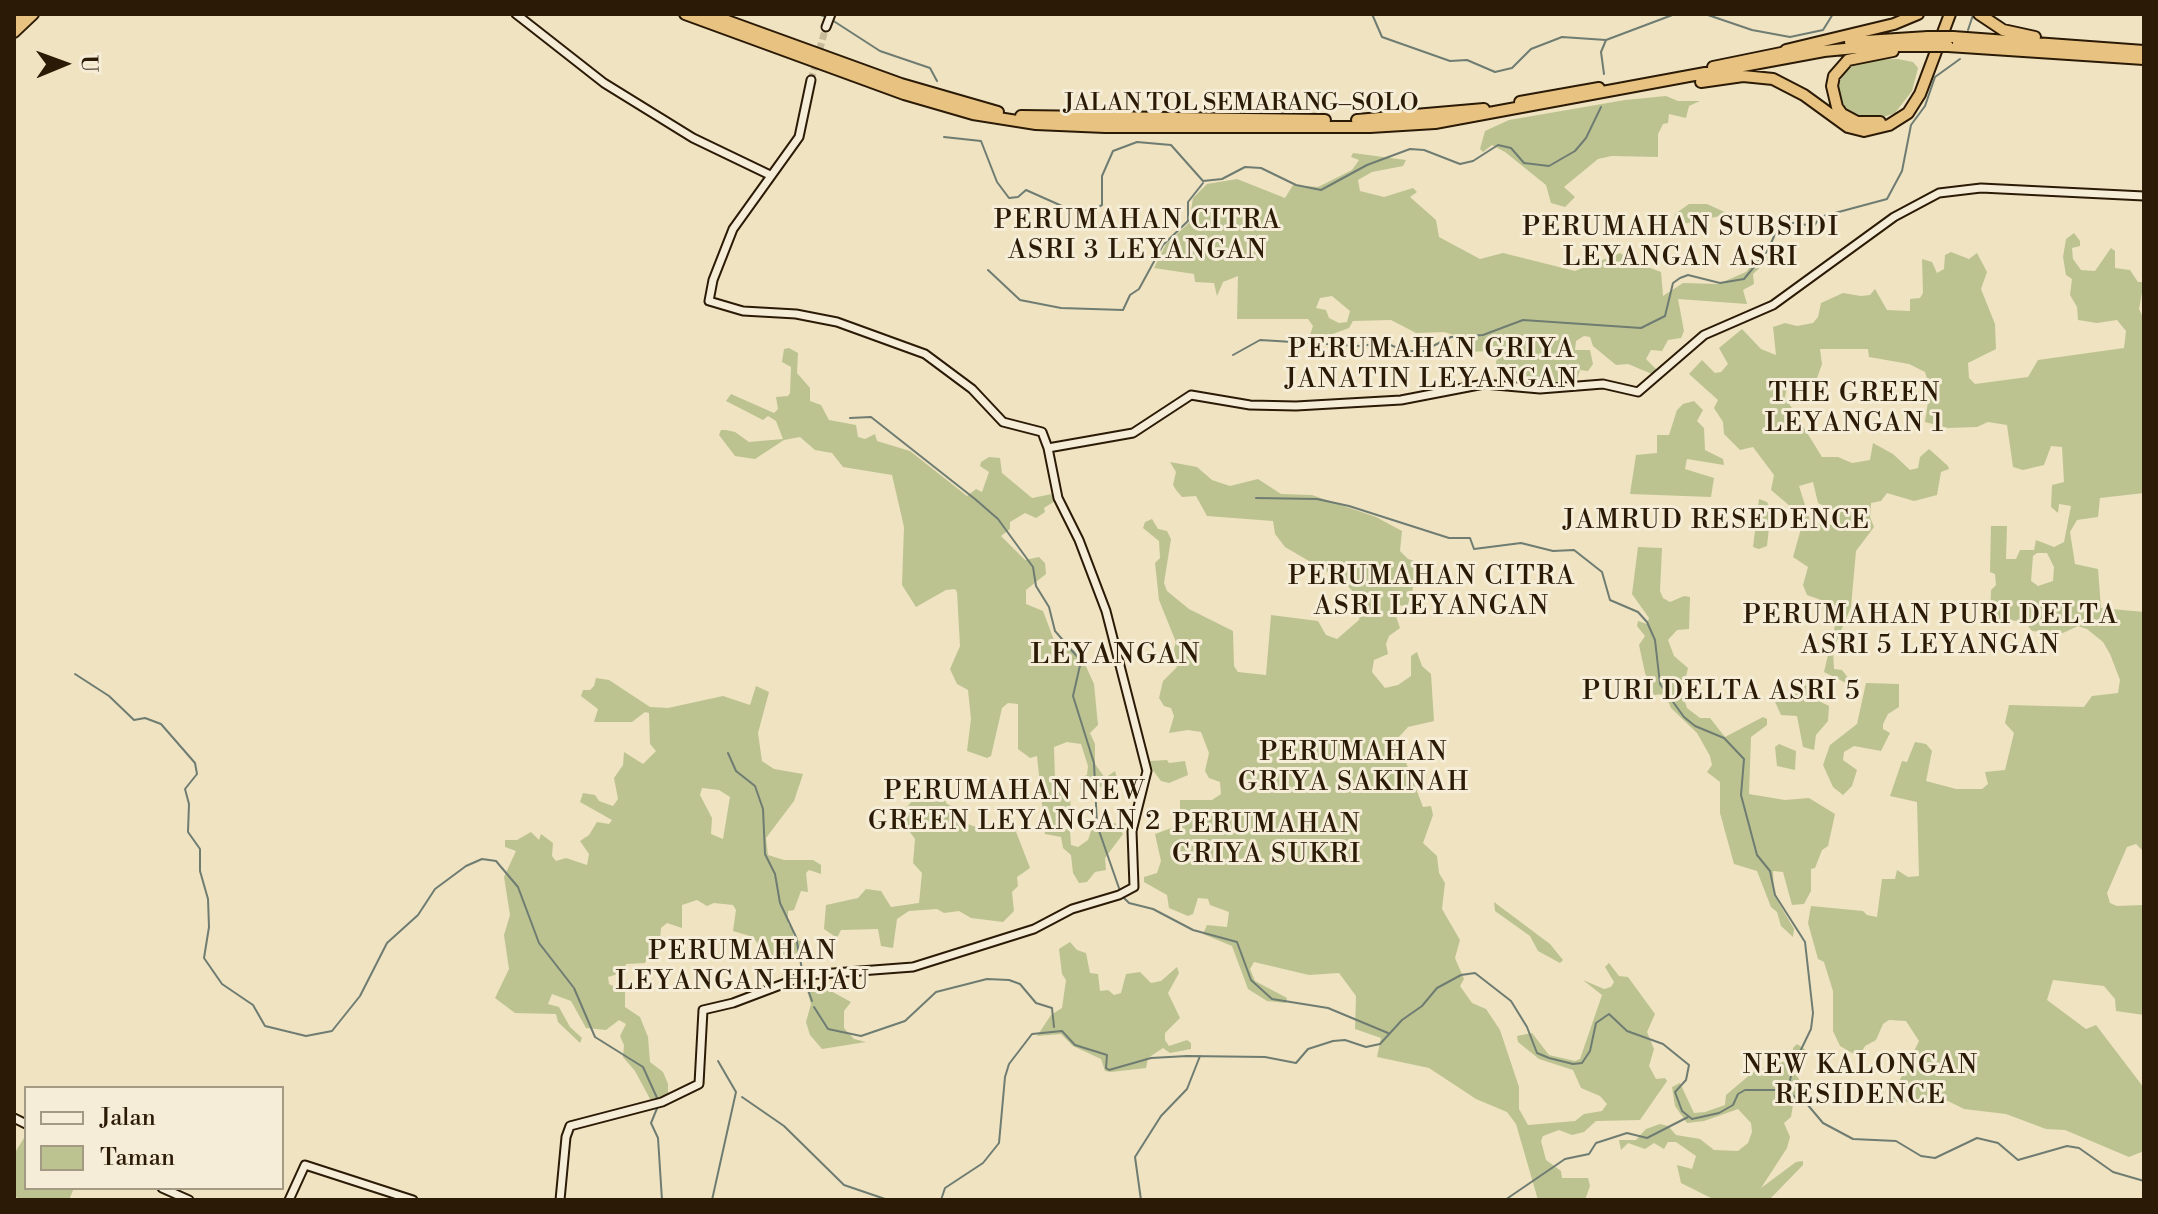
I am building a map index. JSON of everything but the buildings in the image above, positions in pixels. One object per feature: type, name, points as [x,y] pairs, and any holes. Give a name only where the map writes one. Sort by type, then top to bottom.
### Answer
[{"type":"highway","points":[[14,21],[20,14]]},
{"type":"highway","points":[[14,32],[33,14]]},
{"type":"highway","name":"JALAN TOL SEMARANG–SOLO","points":[[685,14],[904,94],[973,114],[1036,124],[1391,126],[1469,119],[1824,51],[1951,42],[2144,51]]},
{"type":"highway","name":"JALAN TOL SEMARANG–SOLO","points":[[708,14],[901,84],[989,110],[1072,119],[1355,120],[1429,116],[1871,39],[1927,43]]},
{"type":"highway","points":[[1773,54],[1894,24],[1918,14]]},
{"type":"highway","points":[[1582,98],[1608,98],[1743,76],[1763,77],[1783,83],[1848,127],[1864,131],[1874,129],[1899,120],[1914,105],[1947,14]]},
{"type":"highway","points":[[1927,43],[1848,60],[1834,76],[1832,86],[1837,107],[1848,117],[1874,124],[1902,110],[1916,86],[1947,14]]},
{"type":"highway","points":[[1979,14],[2003,30],[2097,48]]},
{"type":"highway","name":"JALAN TOL SEMARANG–SOLO","points":[[1951,42],[2144,59]]},
{"type":"street","points":[[516,14],[604,83],[693,138],[770,175]]},
{"type":"street","points":[[826,27],[831,14]]},
{"type":"street","points":[[560,1200],[569,1127],[662,1102],[699,1083],[703,1010],[733,1003],[803,976],[913,967],[989,945],[1037,927],[1072,909],[1134,887],[1132,831],[1147,771],[1106,611],[1079,540],[1058,498],[1042,432],[1003,422],[969,386],[925,354],[837,322],[796,314],[743,311],[709,301],[713,280],[733,229],[799,137],[811,80]]},
{"type":"street","points":[[1048,448],[1136,432],[1191,395],[1250,405],[1296,406],[1401,400],[1484,384],[1533,389],[1603,384],[1638,392],[1704,335],[1773,305],[1894,217],[1939,193],[1981,188],[2144,196]]},
{"type":"street","points":[[289,1200],[305,1165],[413,1200]]},
{"type":"street","points":[[166,1190],[189,1200]]},
{"type":"green space","points":[[1898,59],[1913,62],[1918,68],[1912,91],[1895,113],[1872,121],[1861,121],[1843,111],[1837,86],[1847,68],[1862,60]]},
{"type":"green space","points":[[1666,96],[1678,101],[1700,101],[1689,106],[1686,118],[1669,114],[1668,123],[1663,124],[1658,134],[1658,157],[1612,156],[1598,159],[1564,187],[1575,197],[1565,207],[1551,203],[1546,185],[1505,152],[1492,145],[1483,152],[1480,149],[1485,131],[1509,120]]},
{"type":"green space","points":[[1353,153],[1406,160],[1403,166],[1372,172],[1358,180],[1360,191],[1384,197],[1413,188],[1417,192],[1410,197],[1436,220],[1439,237],[1480,259],[1503,253],[1575,271],[1620,253],[1661,272],[1663,296],[1683,283],[1718,284],[1746,272],[1761,254],[1770,258],[1753,274],[1754,284],[1743,290],[1747,304],[1678,299],[1684,331],[1681,338],[1668,340],[1662,351],[1651,350],[1646,359],[1657,370],[1652,374],[1628,364],[1616,365],[1593,346],[1590,337],[1584,336],[1576,341],[1575,350],[1590,350],[1593,364],[1588,371],[1580,370],[1577,380],[1549,384],[1533,380],[1514,383],[1511,371],[1495,371],[1497,356],[1490,351],[1467,352],[1468,339],[1444,332],[1416,333],[1391,320],[1353,321],[1349,328],[1319,339],[1309,338],[1313,326],[1308,319],[1237,319],[1238,276],[1223,282],[1217,296],[1214,283],[1195,282],[1194,274],[1154,268],[1166,244],[1189,223],[1193,198],[1207,184],[1237,179],[1285,198],[1293,185],[1318,187],[1352,170],[1359,160],[1351,157]],"holes":[[[1332,296],[1350,311],[1347,322],[1339,323],[1329,318],[1326,310],[1316,308],[1320,298]]]},
{"type":"green space","points":[[1689,204],[1707,204],[1729,214],[1674,226],[1675,214]]},
{"type":"green space","points":[[2074,233],[2080,241],[2080,246],[2072,248],[2073,259],[2081,270],[2095,271],[2111,248],[2115,251],[2115,268],[2130,270],[2138,282],[2144,282],[2139,309],[2144,319],[2144,493],[2100,498],[2098,517],[2077,520],[2070,532],[2075,564],[2098,569],[2101,608],[2144,612],[2144,852],[2136,844],[2127,847],[2107,893],[2110,903],[2117,906],[2144,905],[2144,1015],[2116,1011],[2115,999],[2104,986],[2053,980],[2047,1000],[2086,1029],[2096,1025],[2144,1088],[2144,1151],[2129,1157],[2065,1130],[2046,1129],[2006,1114],[1964,1109],[1948,1101],[1889,1102],[1919,1041],[1906,1021],[1889,1020],[1883,1024],[1876,1040],[1865,1046],[1859,1057],[1840,1046],[1833,1031],[1833,991],[1824,962],[1818,959],[1808,923],[1811,906],[1863,911],[1877,917],[1882,879],[1895,879],[1897,870],[1908,877],[1919,876],[1917,802],[1890,796],[1902,761],[1907,762],[1915,742],[1926,744],[1932,751],[1926,781],[1956,789],[1982,789],[1988,784],[1985,772],[2005,770],[2014,733],[2005,723],[2009,705],[2084,707],[2092,696],[2118,693],[2120,680],[2110,654],[2103,642],[2087,629],[2078,626],[2063,633],[2051,633],[2032,631],[2024,621],[1990,620],[1991,590],[1996,585],[1995,574],[1990,572],[1991,526],[2007,526],[2006,559],[2016,559],[2020,550],[2034,550],[2036,540],[2054,547],[2064,542],[2071,506],[2059,504],[2058,513],[2051,507],[2052,485],[2064,482],[2062,447],[2051,446],[2044,465],[2023,470],[2013,467],[2007,425],[1988,422],[1977,427],[1948,428],[1925,422],[1930,388],[1925,372],[1909,364],[1869,357],[1868,349],[1820,349],[1822,364],[1816,381],[1805,383],[1795,378],[1788,382],[1785,397],[1822,457],[1838,457],[1852,463],[1870,460],[1873,443],[1893,454],[1910,470],[1918,468],[1920,457],[1929,449],[1949,469],[1941,472],[1937,495],[1914,501],[1887,493],[1881,501],[1871,503],[1870,517],[1874,527],[1856,551],[1851,607],[1833,650],[1834,669],[1842,670],[1849,679],[1861,679],[1850,685],[1824,672],[1837,617],[1824,611],[1821,600],[1807,595],[1803,585],[1808,567],[1793,557],[1804,518],[1771,490],[1774,475],[1753,447],[1740,450],[1724,434],[1723,422],[1714,408],[1718,400],[1689,374],[1702,360],[1715,373],[1721,372],[1728,364],[1719,348],[1742,329],[1761,349],[1776,355],[1773,327],[1785,323],[1797,326],[1813,323],[1818,317],[1821,303],[1843,293],[1870,295],[1875,289],[1887,310],[1910,311],[1910,299],[1920,298],[1923,293],[1922,259],[1932,262],[1937,273],[1944,269],[1945,255],[1951,252],[1969,259],[1977,253],[1987,272],[1981,289],[1995,324],[1996,349],[1968,363],[1969,378],[1975,384],[2028,377],[2038,360],[2124,348],[2126,331],[2117,320],[2097,323],[2078,320],[2077,307],[2070,295],[2072,279],[2066,275],[2063,257],[2066,239]],"holes":[[[1813,482],[1818,503],[1834,511],[1835,525],[1811,524],[1799,486]],[[2047,553],[2054,567],[2053,581],[2038,586],[2031,581],[2033,556]]]},
{"type":"green space","points":[[784,349],[798,353],[797,373],[810,388],[810,401],[821,405],[829,420],[856,425],[858,437],[865,439],[875,434],[877,441],[910,451],[967,496],[976,489],[982,492],[989,472],[980,466],[989,457],[1000,458],[1002,473],[1032,498],[1052,494],[1055,501],[1044,508],[1045,512],[1036,518],[1025,513],[1010,522],[1010,529],[1001,536],[1025,560],[1039,557],[1045,563],[1046,574],[1026,590],[1026,604],[1043,611],[1054,640],[1065,648],[1079,651],[1094,684],[1098,725],[1090,733],[1095,744],[1095,764],[1105,778],[1115,771],[1119,784],[1080,790],[1080,778],[1087,775],[1088,766],[1081,744],[1067,742],[1054,747],[1055,780],[1059,787],[1071,792],[1070,812],[1061,815],[1060,825],[1070,831],[1071,845],[1078,847],[1088,840],[1094,822],[1115,823],[1123,834],[1105,858],[1106,870],[1095,872],[1087,882],[1079,883],[1073,873],[1071,855],[1063,848],[1061,837],[1045,834],[1037,756],[1030,758],[1018,749],[1018,704],[1008,703],[1002,708],[991,756],[987,758],[967,751],[971,719],[968,690],[957,684],[950,669],[960,646],[957,592],[955,589],[946,590],[916,607],[902,585],[904,527],[892,475],[843,467],[832,453],[815,450],[800,437],[784,440],[755,459],[735,456],[719,435],[721,430],[726,430],[749,442],[783,439],[776,421],[768,416],[763,420],[726,401],[731,394],[774,413],[778,409],[776,397],[790,393],[791,367],[782,362]]},
{"type":"green space","points":[[1694,401],[1703,410],[1697,421],[1704,428],[1705,450],[1723,459],[1724,465],[1687,459],[1685,469],[1714,478],[1711,497],[1630,494],[1636,455],[1657,453],[1657,435],[1669,435],[1677,410],[1683,404]]},
{"type":"green space","points":[[1170,462],[1197,467],[1212,480],[1230,486],[1258,479],[1281,494],[1312,495],[1376,517],[1402,531],[1400,551],[1408,559],[1421,563],[1407,607],[1399,605],[1394,610],[1400,628],[1389,636],[1386,644],[1388,654],[1374,660],[1372,672],[1385,688],[1398,685],[1411,676],[1411,656],[1417,652],[1422,666],[1431,674],[1434,721],[1408,727],[1397,739],[1423,807],[1431,806],[1433,815],[1423,843],[1437,856],[1439,873],[1445,883],[1442,909],[1460,940],[1455,958],[1464,979],[1460,986],[1472,1003],[1486,1009],[1500,1030],[1519,1087],[1519,1109],[1528,1125],[1575,1121],[1584,1114],[1602,1111],[1607,1104],[1600,1096],[1581,1088],[1573,1070],[1539,1059],[1518,1042],[1517,1036],[1532,1033],[1549,1055],[1575,1061],[1580,1059],[1602,995],[1583,980],[1604,989],[1611,987],[1614,982],[1605,967],[1609,963],[1619,976],[1628,977],[1655,1014],[1647,1032],[1654,1049],[1649,1066],[1656,1079],[1665,1078],[1667,1081],[1640,1120],[1596,1121],[1584,1132],[1572,1135],[1559,1130],[1543,1136],[1541,1141],[1546,1160],[1561,1171],[1562,1178],[1588,1178],[1590,1186],[1585,1200],[1538,1200],[1516,1124],[1507,1112],[1476,1099],[1429,1068],[1377,1057],[1381,1038],[1355,1029],[1356,996],[1339,973],[1309,975],[1254,962],[1250,969],[1255,981],[1287,998],[1286,1003],[1267,1001],[1248,989],[1232,946],[1203,934],[1207,925],[1227,927],[1229,912],[1210,905],[1208,899],[1198,898],[1193,914],[1188,916],[1169,908],[1167,895],[1144,882],[1144,877],[1157,873],[1161,861],[1155,834],[1174,827],[1180,819],[1180,800],[1212,800],[1221,794],[1220,782],[1209,778],[1205,771],[1209,753],[1201,732],[1188,730],[1169,733],[1174,716],[1171,708],[1164,706],[1159,698],[1163,681],[1177,667],[1176,642],[1159,600],[1155,563],[1160,558],[1159,541],[1143,528],[1145,522],[1152,519],[1158,529],[1167,531],[1171,539],[1164,583],[1167,591],[1189,609],[1233,631],[1234,666],[1238,672],[1266,675],[1271,615],[1318,621],[1326,635],[1337,639],[1359,620],[1363,602],[1343,581],[1285,547],[1275,534],[1273,521],[1207,516],[1196,496],[1182,497],[1176,490],[1173,485],[1176,472]]},
{"type":"green space","points":[[1759,499],[1767,502],[1771,510],[1767,546],[1759,549],[1753,547]]},
{"type":"green space","points":[[1638,547],[1662,548],[1660,591],[1663,598],[1670,602],[1684,596],[1690,597],[1689,629],[1677,630],[1668,640],[1674,656],[1688,668],[1682,693],[1687,708],[1700,718],[1710,718],[1725,737],[1763,717],[1767,719],[1767,725],[1751,737],[1749,794],[1785,800],[1809,798],[1835,814],[1828,846],[1822,850],[1815,868],[1811,869],[1811,891],[1804,904],[1792,905],[1783,872],[1773,871],[1774,895],[1794,929],[1793,937],[1781,926],[1757,871],[1734,864],[1720,813],[1720,782],[1707,772],[1712,765],[1710,756],[1697,733],[1671,708],[1665,694],[1654,695],[1645,673],[1639,645],[1645,636],[1637,626],[1638,621],[1647,624],[1649,618],[1632,594]]},
{"type":"green space","points":[[596,678],[609,680],[650,707],[668,708],[723,696],[750,705],[756,686],[769,692],[758,733],[762,761],[774,769],[803,774],[794,801],[766,838],[768,855],[784,860],[813,860],[821,865],[821,874],[809,870],[806,873],[808,892],[801,891],[794,910],[788,911],[793,938],[807,944],[808,952],[767,957],[753,937],[733,931],[736,910],[733,905],[714,903],[707,906],[697,900],[682,905],[682,928],[667,923],[661,928],[659,951],[649,955],[645,963],[626,964],[624,972],[608,977],[609,984],[625,992],[625,1007],[640,1017],[648,1037],[650,1062],[663,1072],[668,1084],[668,1095],[661,1099],[650,1099],[635,1071],[623,1057],[624,1045],[620,1036],[626,1024],[619,1020],[606,1030],[586,1028],[571,1001],[552,994],[548,1004],[559,1007],[570,1027],[582,1038],[580,1043],[558,1022],[556,1014],[515,1013],[495,998],[509,969],[504,935],[510,915],[504,877],[516,851],[505,847],[505,840],[517,840],[531,832],[539,840],[541,834],[553,843],[552,856],[556,861],[566,858],[587,865],[589,854],[580,841],[589,835],[597,822],[609,824],[612,820],[580,802],[583,793],[595,795],[599,801],[613,806],[618,799],[614,778],[623,765],[624,752],[643,764],[656,751],[650,744],[649,713],[645,712],[632,722],[594,722],[598,709],[581,696],[583,690],[594,686]],"holes":[[[702,788],[719,790],[730,797],[723,839],[711,834],[712,818],[700,795]]]},
{"type":"green space","points":[[1866,683],[1899,684],[1899,707],[1888,714],[1883,724],[1883,729],[1890,733],[1881,751],[1854,746],[1844,752],[1843,760],[1857,770],[1852,786],[1843,795],[1833,787],[1823,765],[1830,745],[1857,724]]},
{"type":"green space","points":[[1808,684],[1815,687],[1815,699],[1829,706],[1828,721],[1816,735],[1814,750],[1803,747],[1797,716],[1781,715],[1771,693],[1783,699]]},
{"type":"green space","points":[[1779,744],[1796,751],[1795,770],[1777,766],[1775,747]]},
{"type":"green space","points":[[1167,760],[1169,763],[1185,761],[1188,775],[1169,783],[1161,781],[1149,765],[1150,761]]},
{"type":"green space","points":[[943,797],[947,804],[956,808],[961,821],[1000,832],[1015,829],[1030,868],[1017,877],[1018,886],[1012,892],[1014,911],[1003,922],[971,918],[959,911],[909,911],[897,919],[893,948],[881,946],[878,929],[841,930],[837,938],[824,929],[826,905],[858,898],[866,889],[881,891],[891,907],[919,903],[922,873],[913,863],[915,839],[904,824],[903,812],[911,802]]},
{"type":"green space","points":[[1494,902],[1550,944],[1563,960],[1560,963],[1538,951],[1530,936],[1495,911]]},
{"type":"green space","points":[[1070,942],[1077,950],[1086,953],[1090,973],[1098,974],[1100,991],[1108,990],[1114,995],[1121,993],[1126,974],[1140,972],[1151,983],[1161,981],[1177,967],[1179,973],[1168,993],[1180,1018],[1165,1033],[1165,1040],[1169,1046],[1187,1040],[1191,1043],[1191,1049],[1170,1053],[1163,1048],[1148,1058],[1146,1068],[1111,1072],[1105,1071],[1101,1059],[1073,1046],[1061,1034],[1037,1036],[1051,1015],[1062,1008],[1066,980],[1062,974],[1059,949]]},
{"type":"green space","points":[[829,990],[851,1002],[844,1011],[844,1028],[854,1039],[866,1042],[822,1049],[810,1035],[806,1022],[811,1004],[807,991]]},
{"type":"green space","points":[[1797,1044],[1806,1050],[1794,1072],[1807,1091],[1793,1105],[1791,1117],[1784,1123],[1790,1137],[1787,1148],[1761,1188],[1796,1162],[1803,1161],[1803,1165],[1769,1200],[1711,1198],[1681,1183],[1677,1165],[1692,1169],[1696,1156],[1676,1142],[1668,1142],[1664,1149],[1654,1143],[1645,1149],[1628,1143],[1621,1150],[1619,1140],[1636,1140],[1646,1129],[1660,1124],[1668,1126],[1676,1135],[1700,1139],[1714,1150],[1738,1151],[1748,1143],[1752,1132],[1751,1123],[1738,1109],[1704,1121],[1687,1123],[1675,1106],[1672,1087],[1680,1083],[1694,1113],[1705,1112],[1725,1105],[1726,1095],[1752,1073],[1794,1058],[1793,1048]]},
{"type":"green space","points":[[24,1138],[24,1190],[73,1190],[69,1200],[22,1200],[14,1196],[14,1154]]},
{"type":"waterway","points":[[817,14],[827,17]]},
{"type":"waterway","points":[[1372,14],[1382,37],[1450,61],[1467,60],[1495,72],[1512,68],[1531,49],[1562,37],[1606,40]]},
{"type":"waterway","points":[[1604,74],[1601,52],[1606,40],[1675,14]]},
{"type":"waterway","points":[[1705,14],[1752,30],[1790,37],[1823,30],[1833,14]]},
{"type":"waterway","points":[[1968,30],[1973,15]]},
{"type":"waterway","points":[[832,20],[880,51],[930,68],[937,81]]},
{"type":"waterway","points":[[1233,355],[1260,340],[1359,346],[1385,343],[1406,351],[1423,351],[1451,337],[1483,335],[1523,320],[1641,328],[1665,316],[1673,283],[1680,278],[1688,275],[1720,283],[1744,279],[1768,250],[1779,225],[1787,222],[1814,226],[1820,217],[1887,199],[1902,171],[1911,125],[1925,106],[1935,77],[1960,59]]},
{"type":"waterway","points":[[944,137],[981,141],[997,182],[1009,198],[1018,197],[1026,190],[1071,210],[1091,211],[1102,205],[1102,176],[1113,151],[1137,142],[1171,145],[1203,181],[1222,179],[1245,167],[1261,168],[1296,185],[1321,190],[1367,165],[1410,149],[1424,150],[1460,164],[1473,161],[1498,145],[1511,148],[1524,163],[1549,166],[1575,151],[1586,138],[1601,107]]},
{"type":"waterway","points":[[988,270],[1020,300],[1061,308],[1123,310],[1130,295],[1139,289],[1163,245],[1188,221],[1188,202],[1203,183]]},
{"type":"waterway","points":[[850,418],[871,417],[975,499],[998,519],[1033,567],[1036,586],[1049,607],[1055,631],[1081,661],[1073,696],[1094,763],[1097,825],[1120,891]]},
{"type":"waterway","points":[[1256,498],[1317,499],[1349,506],[1449,538],[1470,538],[1474,549],[1521,543],[1553,551],[1574,550],[1602,572],[1610,600],[1638,612],[1647,622],[1655,640],[1660,684],[1684,717],[1695,726],[1724,738],[1744,759],[1741,795],[1757,855],[1770,871],[1775,895],[1805,942],[1813,1013],[1811,1029],[1794,1064],[1787,1092]]},
{"type":"waterway","points":[[75,674],[109,696],[134,720],[145,718],[161,724],[195,763],[197,774],[185,789],[189,804],[188,832],[200,849],[200,871],[208,899],[209,927],[204,958],[222,984],[253,1005],[265,1026],[306,1036],[332,1031],[360,996],[387,943],[418,915],[435,889],[466,866],[482,859],[496,861],[518,887],[539,943],[574,988],[595,1037],[643,1067],[658,1100]]},
{"type":"waterway","points":[[728,753],[736,771],[755,786],[763,809],[765,854],[775,874],[780,903],[796,937],[803,975]]},
{"type":"waterway","points":[[1123,897],[1129,903],[1153,909],[1193,930],[1237,942],[1251,980],[1272,999],[1328,1008],[1388,1033]]},
{"type":"waterway","points":[[941,1200],[945,1188],[983,1163],[999,1143],[1005,1077],[1009,1064],[1032,1034],[1062,1031],[1075,1045],[1107,1055],[1106,1068],[1109,1070],[1151,1058],[1187,1056],[1265,1057],[1296,1063],[1308,1049],[1333,1041],[1345,1040],[1366,1047],[1380,1044],[1437,988],[1461,975],[1475,973],[1511,1001],[1527,1027],[1537,1053],[1549,1058],[1582,1063],[1590,1051],[1596,1023],[1609,1014],[1627,1031],[1663,1044],[1689,1065],[1686,1080],[1675,1092],[1682,1111],[1692,1119],[1719,1113],[1733,1105],[1738,1094],[1745,1090],[1784,1090],[1807,1104],[1823,1123],[1853,1139],[1896,1141],[1921,1156],[1935,1158],[1977,1138],[1998,1143],[2018,1160],[2067,1146],[2079,1148],[2113,1172],[2144,1181]]},
{"type":"waterway","points":[[814,1007],[828,1029],[861,1036],[905,1021],[936,992],[987,979],[1009,980],[1020,984],[1036,1003],[1052,1008],[1054,1027]]},
{"type":"waterway","points":[[805,981],[812,1001]]},
{"type":"waterway","points":[[1141,1200],[1135,1157],[1161,1116],[1187,1089],[1200,1056]]},
{"type":"waterway","points":[[712,1200],[736,1092],[718,1061]]},
{"type":"waterway","points":[[742,1097],[784,1126],[844,1185],[888,1200]]},
{"type":"waterway","points":[[658,1106],[651,1123],[658,1138],[662,1200]]},
{"type":"waterway","points":[[1505,1200],[1565,1159],[1589,1154],[1596,1143],[1627,1133],[1647,1138],[1688,1117]]},
{"type":"tunnel","points":[[811,80],[826,27]]},
{"type":"district","name":"PERUMAHAN CITRA ASRI 3 LEYANGAN","points":[[1138,237]]},
{"type":"district","name":"PERUMAHAN SUBSIDI LEYANGAN ASRI","points":[[1681,244]]},
{"type":"district","name":"PERUMAHAN GRIYA JANATIN LEYANGAN","points":[[1432,366]]},
{"type":"district","name":"THE GREEN LEYANGAN 1","points":[[1855,410]]},
{"type":"district","name":"JAMRUD RESEDENCE","points":[[1717,522]]},
{"type":"district","name":"PERUMAHAN CITRA ASRI LEYANGAN","points":[[1432,593]]},
{"type":"district","name":"PERUMAHAN PURI DELTA ASRI 5 LEYANGAN","points":[[1931,632]]},
{"type":"district","name":"LEYANGAN","points":[[1116,656]]},
{"type":"district","name":"PURI DELTA ASRI 5","points":[[1722,693]]},
{"type":"district","name":"PERUMAHAN GRIYA SAKINAH","points":[[1354,769]]},
{"type":"district","name":"PERUMAHAN NEW GREEN LEYANGAN 2","points":[[1015,808]]},
{"type":"district","name":"PERUMAHAN GRIYA SUKRI","points":[[1267,841]]},
{"type":"district","name":"PERUMAHAN LEYANGAN HIJAU","points":[[743,968]]},
{"type":"district","name":"NEW KALONGAN RESIDENCE","points":[[1861,1082]]}]
